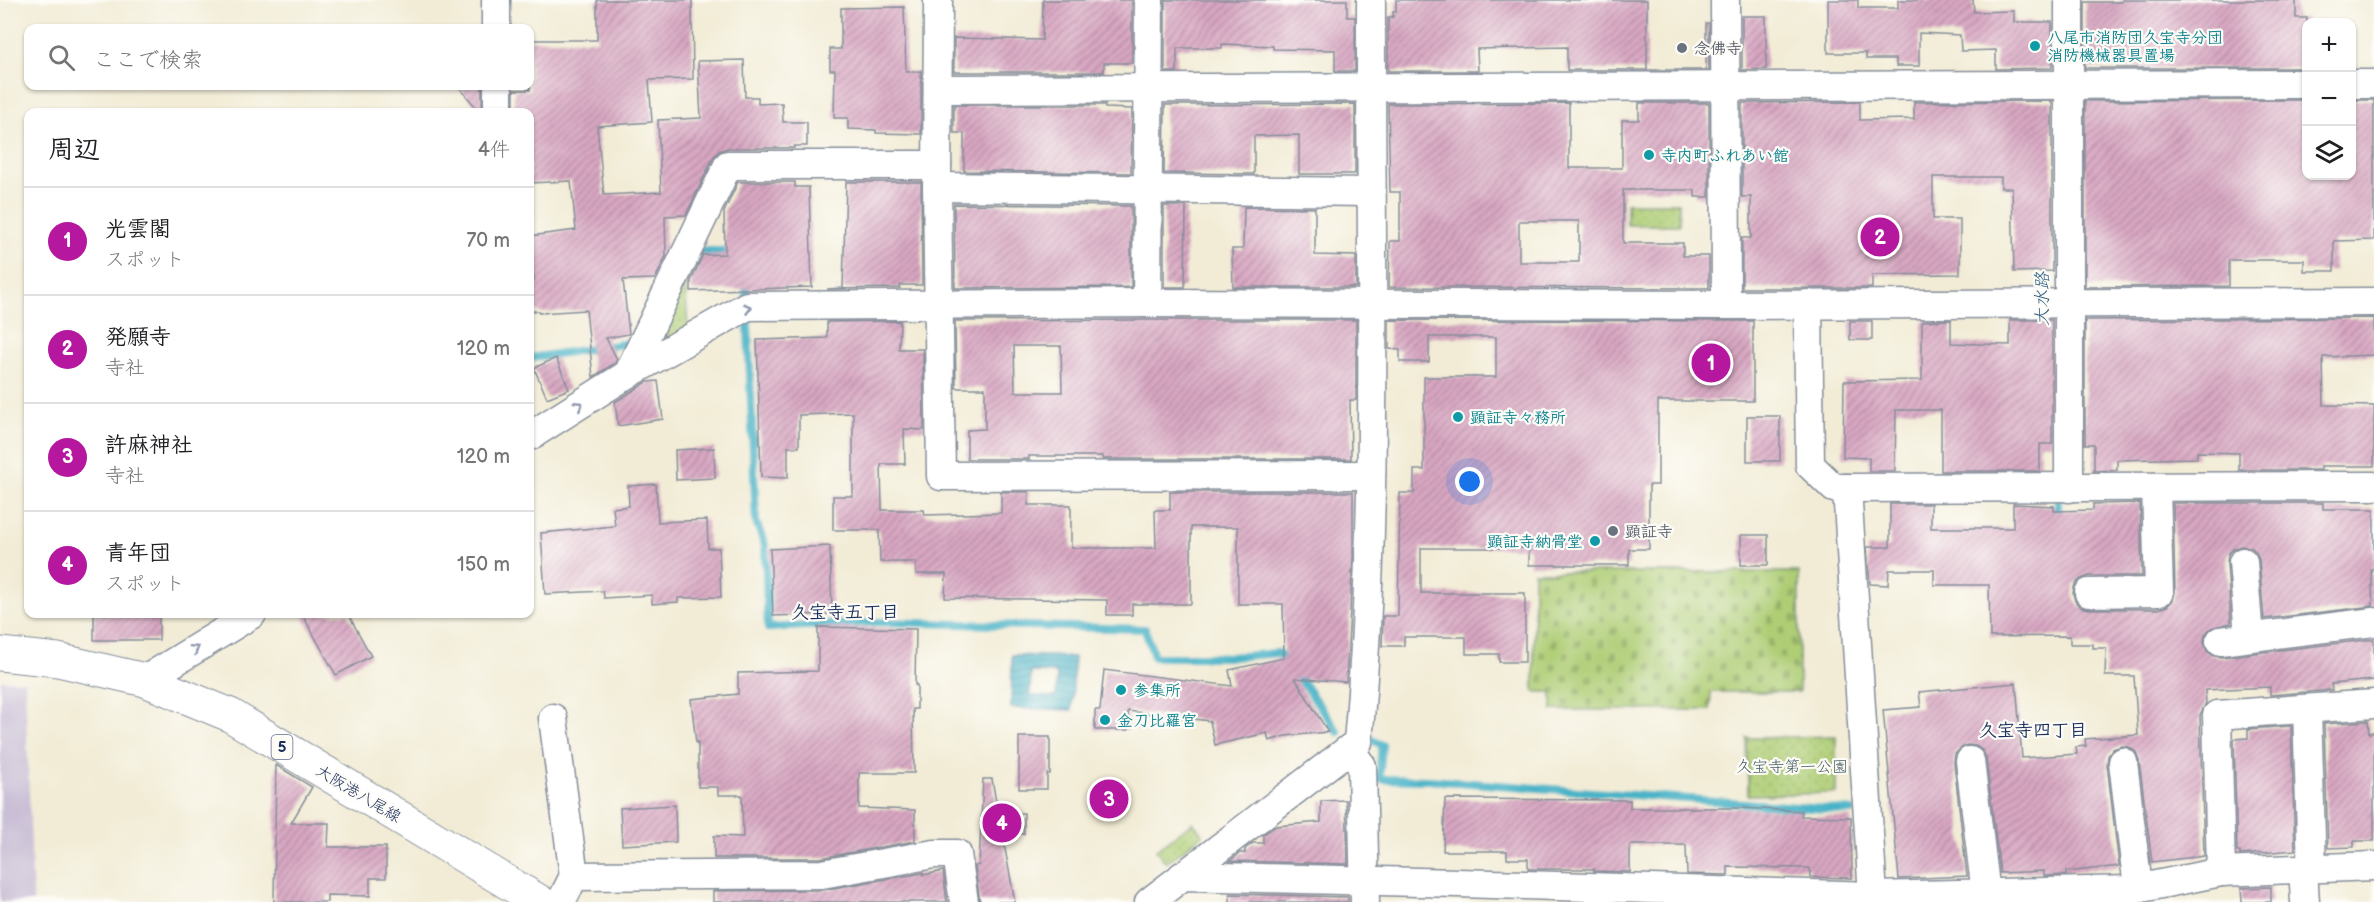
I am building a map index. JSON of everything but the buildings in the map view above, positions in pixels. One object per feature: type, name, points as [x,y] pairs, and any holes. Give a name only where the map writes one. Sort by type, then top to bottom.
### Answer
[{"type":"main road","name":"大阪港八尾線","points":[[0,654],[58,660],[145,680],[230,715],[540,902]]},
{"type":"street","points":[[496,0],[496,24]]},
{"type":"street","points":[[938,0],[937,176],[941,476],[1371,475]]},
{"type":"street","points":[[1147,303],[1149,0]]},
{"type":"street","points":[[1149,902],[1358,742],[1367,646],[1371,475],[1373,302],[1371,0]]},
{"type":"street","points":[[1725,0],[1726,305]]},
{"type":"street","points":[[2069,0],[2069,488]]},
{"type":"street","points":[[938,88],[1725,88],[2302,84]]},
{"type":"street","points":[[2356,84],[2374,84]]},
{"type":"street","points":[[498,90],[498,108]]},
{"type":"street","points":[[628,374],[728,165],[1147,189],[1371,192]]},
{"type":"street","points":[[534,433],[628,374],[747,306],[1373,302],[1726,305],[2374,302]]},
{"type":"street","points":[[1808,304],[1810,465],[1834,488],[2374,486]]},
{"type":"street","points":[[2089,592],[2159,592],[2156,487]]},
{"type":"street","points":[[1847,488],[1873,896]]},
{"type":"street","points":[[2243,562],[2249,638]]},
{"type":"street","points":[[145,680],[246,618]]},
{"type":"street","points":[[2220,641],[2374,622]]},
{"type":"street","points":[[2222,872],[2217,715],[2374,704]]},
{"type":"street","points":[[2305,902],[2308,869],[2307,709]]},
{"type":"street","points":[[554,718],[574,876],[561,902]]},
{"type":"street","points":[[1349,749],[1362,766],[1365,891]]},
{"type":"street","points":[[1970,761],[1986,894]]},
{"type":"street","points":[[2123,762],[2134,893]]},
{"type":"street","points":[[574,876],[822,874],[934,854],[957,854],[964,902]]},
{"type":"street","points":[[1182,876],[1365,891],[1728,897],[1873,896],[1940,899],[1986,894],[2134,893],[2222,872],[2374,866]]},
{"type":"shaded area","points":[[0,680],[25,681],[33,902],[0,902]]},
{"type":"green space","points":[[1627,203],[1679,203],[1679,225],[1627,225]]},
{"type":"green space","points":[[685,279],[688,329],[654,347]]},
{"type":"green space","points":[[1534,572],[1799,572],[1799,692],[1711,692],[1710,710],[1552,710],[1552,692],[1534,692]]},
{"type":"green space","name":"久宝寺第一公園","points":[[1836,736],[1836,793],[1748,795],[1747,738]]},
{"type":"green space","points":[[1193,822],[1203,835],[1166,863],[1156,850]]},
{"type":"water","points":[[1012,655],[1074,657],[1072,710],[1011,708]],"holes":[[[1031,672],[1057,673],[1056,697],[1030,696]]]},
{"type":"waterway","points":[[694,251],[735,251]]},
{"type":"waterway","points":[[746,279],[756,522],[765,545],[768,628],[879,622],[1145,629],[1154,657],[1231,657],[1278,653],[1294,670],[1338,732]]},
{"type":"waterway","points":[[534,357],[636,342]]},
{"type":"waterway","name":"大水路","points":[[2058,492],[2058,522]]},
{"type":"waterway","points":[[1370,739],[1382,745],[1379,779],[1429,780],[1852,811]]},
{"type":"place","name":"八尾市消防団久宝寺分団 消防機械器具置場","points":[[2035,46]]},
{"type":"place","name":"念佛寺","points":[[1682,48]]},
{"type":"place","name":"寺内町ふれあい館","points":[[1649,155]]},
{"type":"place","name":"発願寺","points":[[1880,237]]},
{"type":"place","name":"光雲閣","points":[[1711,363]]},
{"type":"place","name":"顕証寺々務所","points":[[1458,417]]},
{"type":"place","name":"顕証寺","points":[[1613,531]]},
{"type":"place","name":"顕証寺納骨堂","points":[[1595,541]]},
{"type":"place","name":"参集所","points":[[1121,690]]},
{"type":"place","name":"金刀比羅宮","points":[[1105,720]]},
{"type":"place","name":"許麻神社","points":[[1109,799]]},
{"type":"place","name":"青年団","points":[[1002,823]]},
{"type":"district","name":"久宝寺五丁目","points":[[845,612]]},
{"type":"district","name":"久宝寺四丁目","points":[[2033,730]]}]
